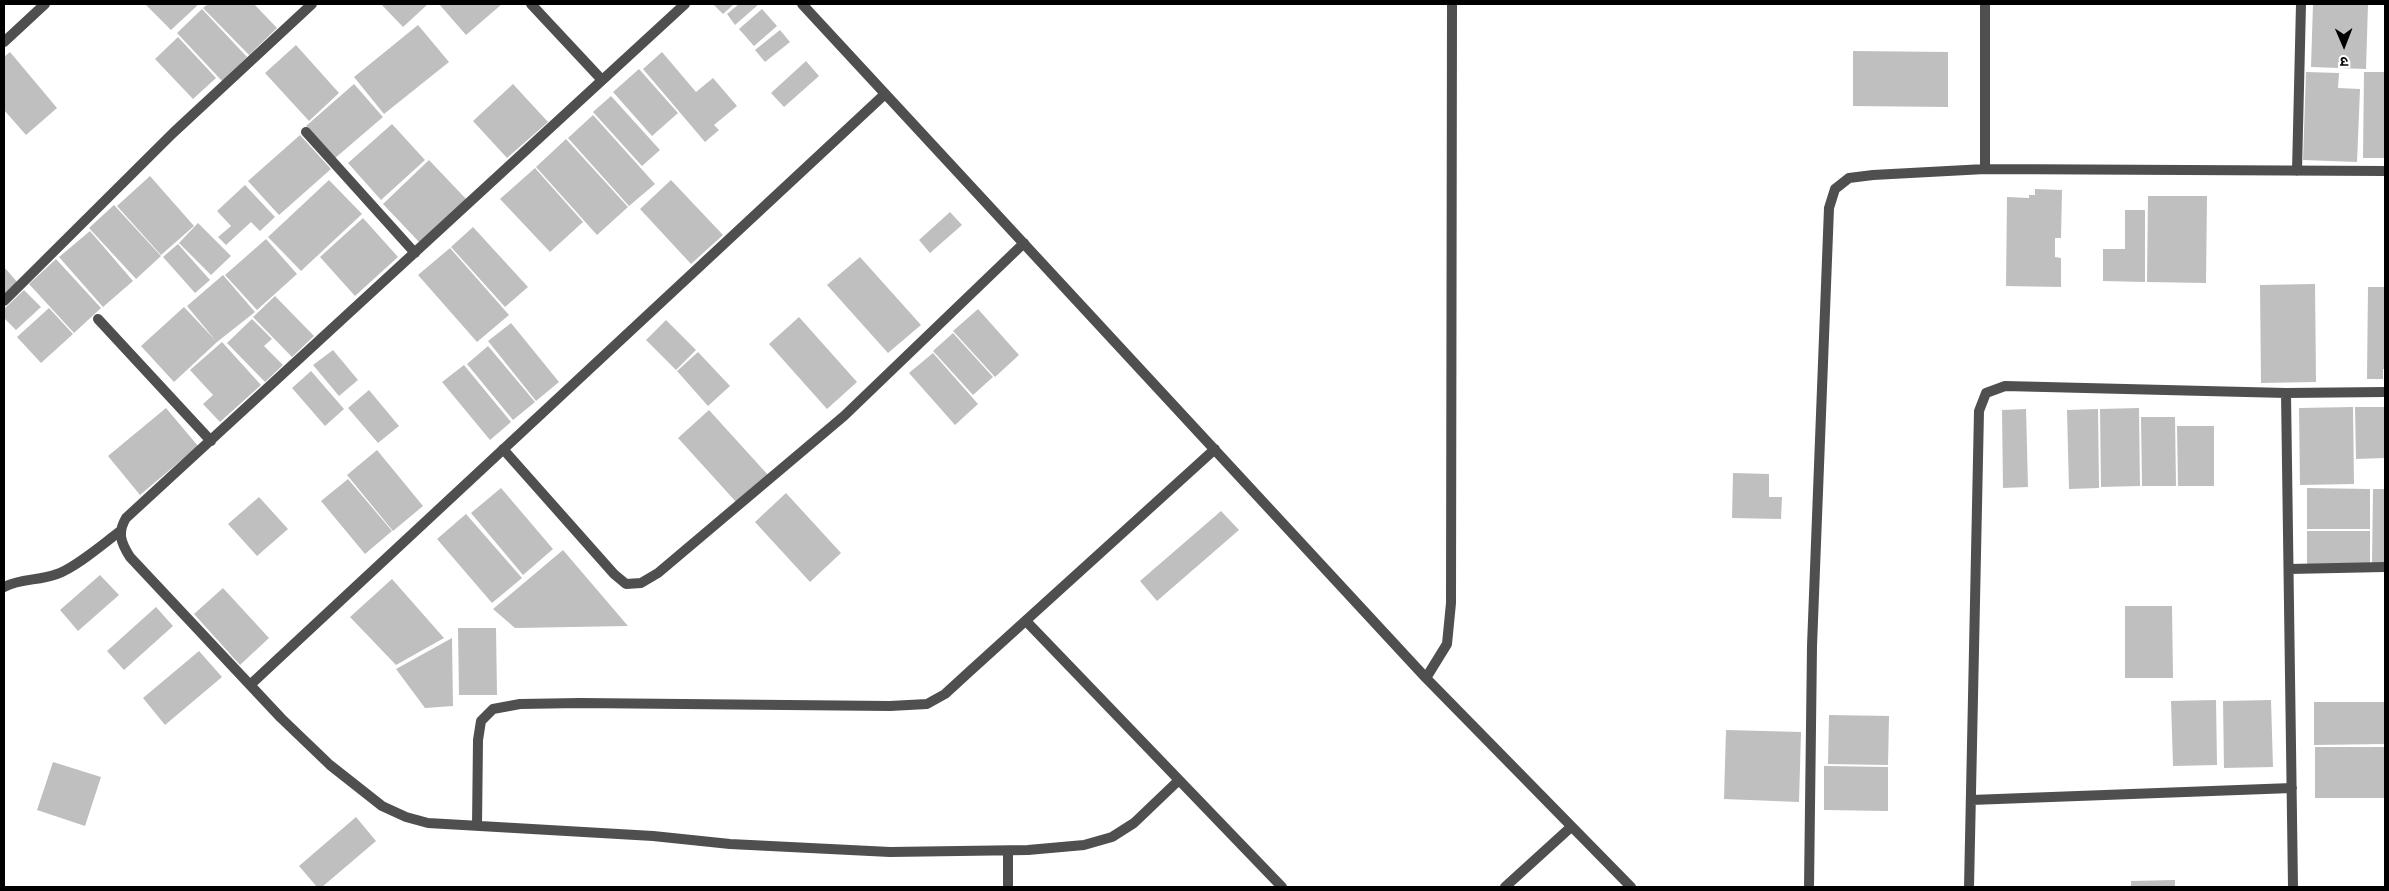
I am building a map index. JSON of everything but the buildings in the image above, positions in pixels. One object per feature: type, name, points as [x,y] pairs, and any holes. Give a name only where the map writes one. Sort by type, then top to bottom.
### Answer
[{"type":"street","points":[[4,42],[45,4]]},
{"type":"street","points":[[4,301],[173,133],[312,4]]},
{"type":"street","points":[[531,4],[602,80]]},
{"type":"street","points":[[4,587],[24,579],[46,578],[60,574],[119,532],[126,518],[685,4]]},
{"type":"street","points":[[802,4],[1426,678],[1631,887]]},
{"type":"street","points":[[1426,678],[1447,644],[1451,604],[1452,4]]},
{"type":"street","points":[[1985,4],[1985,169]]},
{"type":"street","points":[[2297,171],[2301,4]]},
{"type":"street","points":[[250,685],[885,94]]},
{"type":"street","points":[[306,132],[415,253]]},
{"type":"street","points":[[1809,887],[1812,646],[1829,208],[1835,190],[1849,178],[1985,169],[2385,171]]},
{"type":"street","points":[[503,449],[614,574],[626,584],[641,583],[658,573],[844,416],[1024,243]]},
{"type":"street","points":[[98,319],[211,441]]},
{"type":"street","points":[[1969,887],[1980,411],[1986,393],[2005,386],[2286,393],[2385,392]]},
{"type":"street","points":[[2286,393],[2294,887]]},
{"type":"street","points":[[477,826],[478,740],[481,721],[493,709],[520,704],[580,703],[880,706],[927,704],[945,694],[1215,450]]},
{"type":"street","points":[[119,532],[123,546],[130,557],[281,718],[330,765],[382,806],[406,817],[428,823],[653,836],[730,844],[890,852],[1008,851],[1084,845],[1112,837],[1134,823],[1179,780]]},
{"type":"street","points":[[2289,569],[2385,567]]},
{"type":"street","points":[[1026,621],[1282,887]]},
{"type":"street","points":[[1971,800],[2292,788]]},
{"type":"street","points":[[1505,887],[1571,827]]},
{"type":"street","points":[[1008,851],[1008,887]]}]
